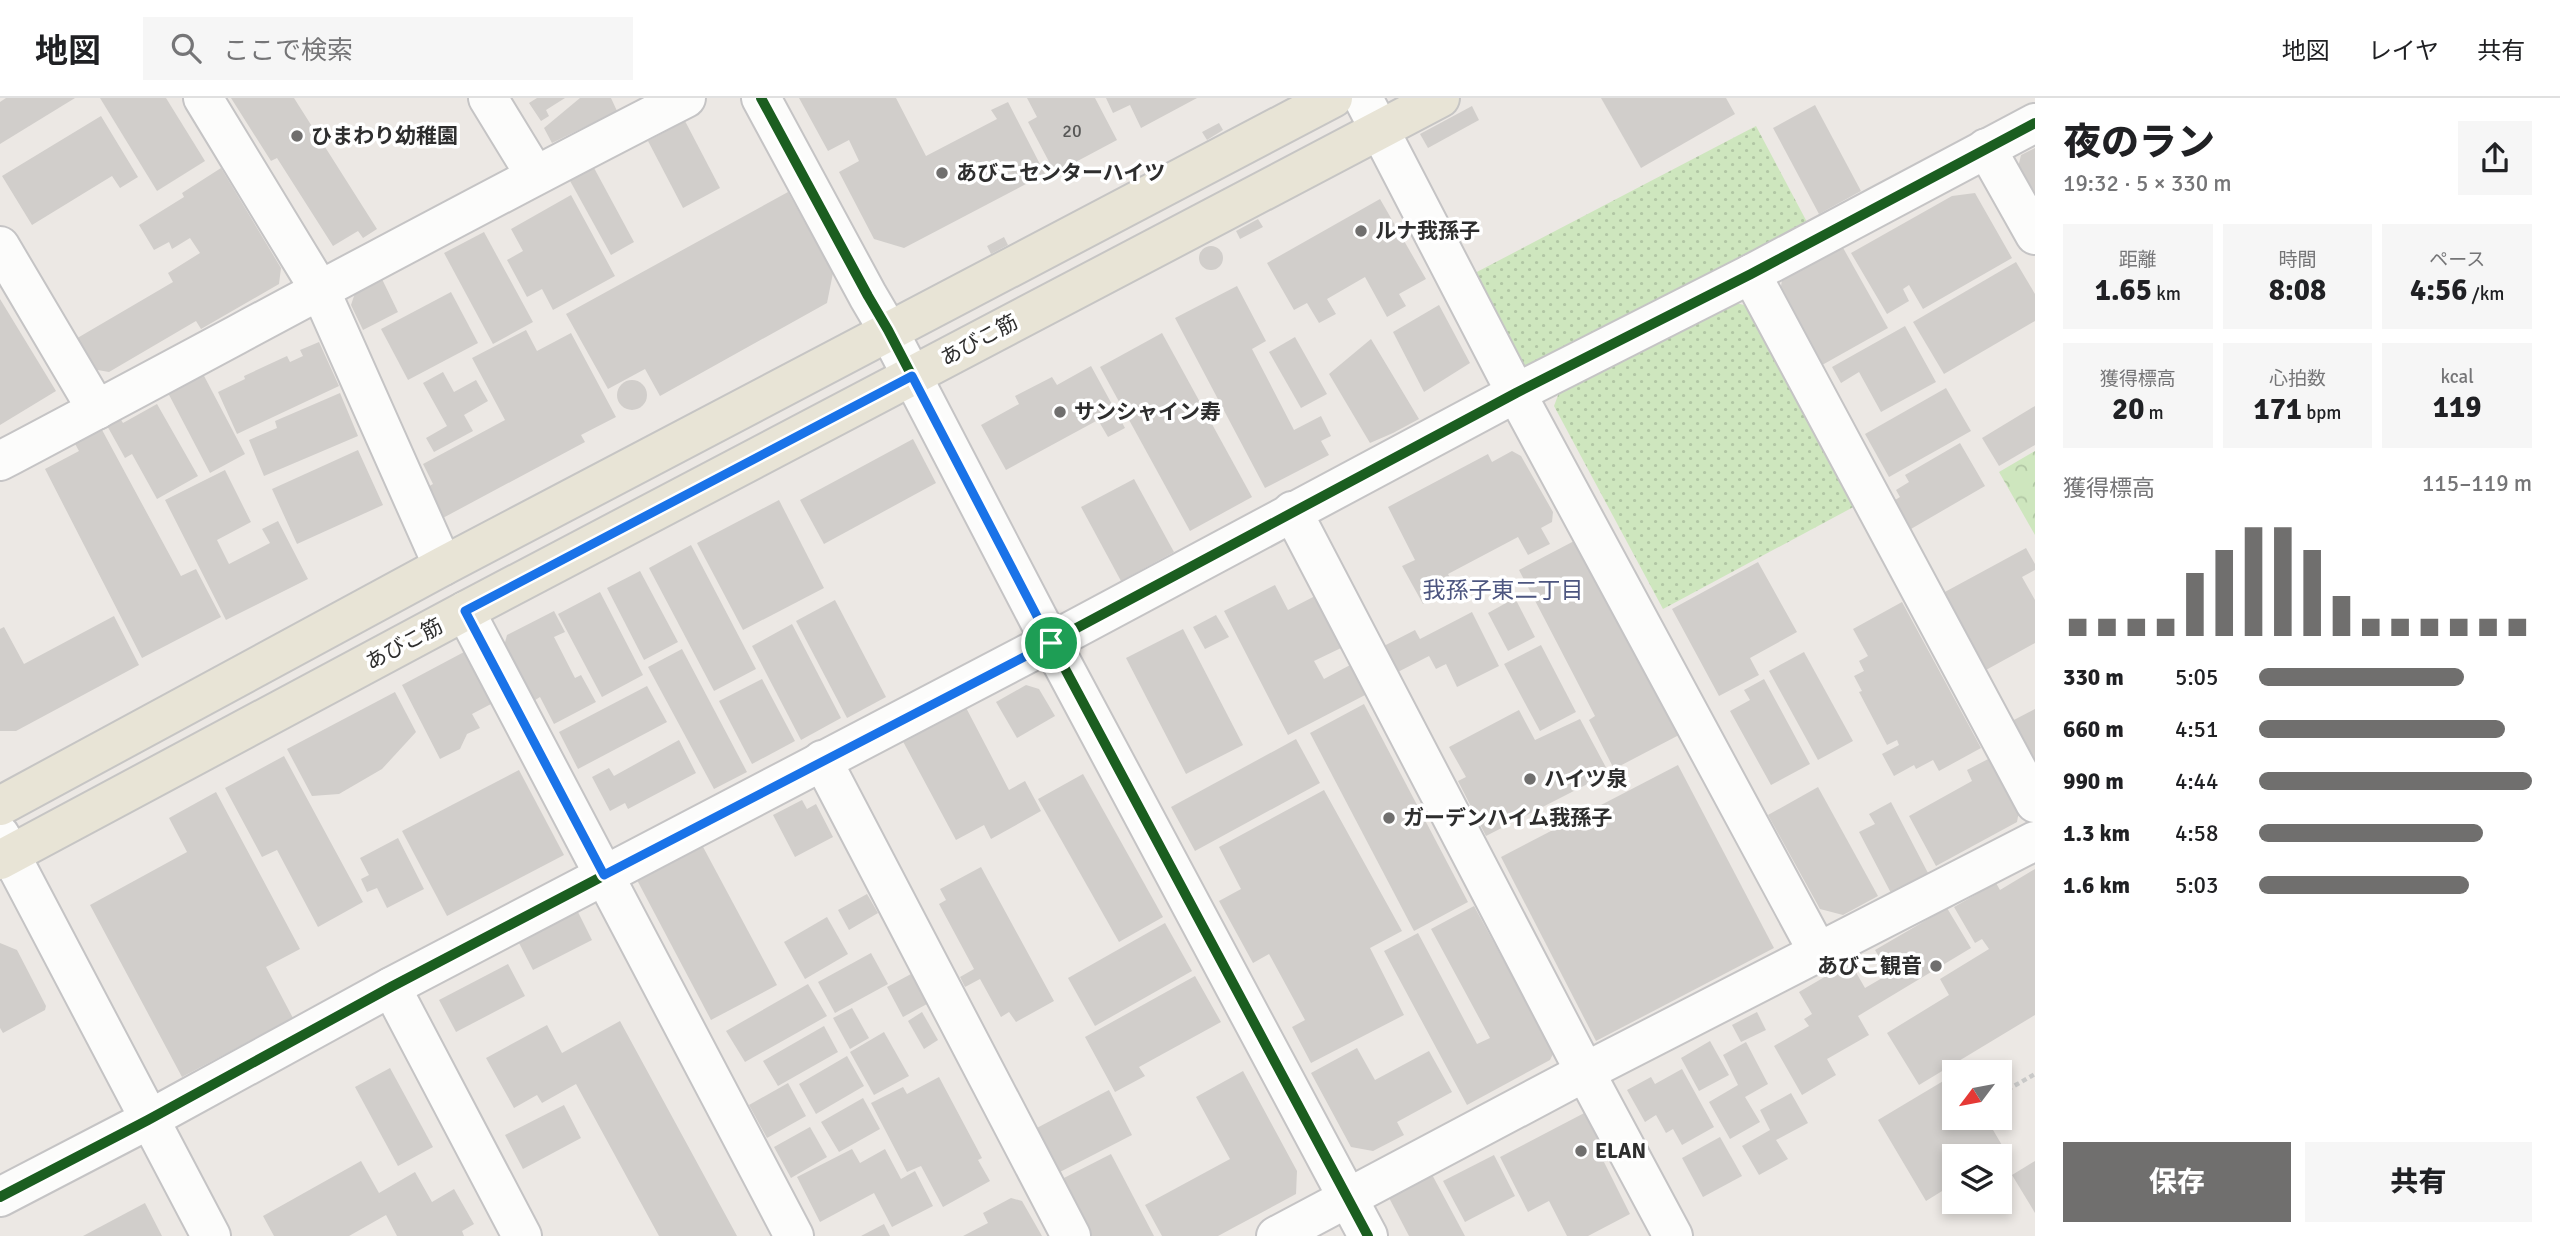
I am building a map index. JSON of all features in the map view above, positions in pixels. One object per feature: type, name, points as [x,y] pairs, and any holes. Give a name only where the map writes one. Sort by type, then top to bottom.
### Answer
[{"type":"main road","points":[[0,806],[443,566],[1333,98]]},
{"type":"main road","name":"あびこ筋","points":[[3,850],[912,376],[1371,114],[1440,98]]},
{"type":"street","points":[[203,98],[321,292],[443,566]]},
{"type":"street","points":[[488,98],[535,175]]},
{"type":"street","points":[[0,461],[321,292],[535,175],[687,98]]},
{"type":"street","points":[[761,98],[888,330],[1051,643],[1368,1236]]},
{"type":"street","points":[[1371,114],[1516,393],[1818,951]]},
{"type":"street","points":[[0,1197],[148,1120],[391,987],[1051,643],[1292,511],[1751,274],[2035,123]]},
{"type":"street","points":[[1986,148],[2035,235]]},
{"type":"street","points":[[0,246],[97,410]]},
{"type":"street","points":[[1751,274],[2035,803]]},
{"type":"street","points":[[1292,511],[1585,1072],[1674,1236]]},
{"type":"street","points":[[465,611],[794,1236]]},
{"type":"street","points":[[822,760],[1071,1236]]},
{"type":"street","points":[[1276,1236],[1585,1072],[2035,841]]},
{"type":"street","points":[[3,850],[211,1236]]},
{"type":"street","points":[[391,987],[522,1236]]},
{"type":"path","points":[[2012,1087],[2035,1074]]},
{"type":"green space","points":[[1756,126],[1808,224],[1524,372],[1473,274]]},
{"type":"green space","points":[[1732,302],[1752,307],[1859,504],[1663,609],[1554,406],[1560,390]]},
{"type":"green space","points":[[2035,451],[2035,535],[1999,472]]},
{"type":"building","points":[[6,98],[75,98],[0,144],[0,102]]},
{"type":"building","points":[[100,98],[166,98],[205,161],[157,191]]},
{"type":"building","points":[[231,98],[294,98],[377,229],[363,238],[358,231],[333,246],[277,158],[271,161]]},
{"type":"building","points":[[537,98],[565,98],[546,110],[549,116],[541,121],[529,103]]},
{"type":"building","points":[[580,98],[611,98],[617,111],[552,143],[544,128]]},
{"type":"building","name":"あびこセンターハイツ","points":[[799,98],[896,98],[926,156],[997,119],[991,110],[1008,102],[1045,174],[904,248],[874,239],[839,172],[859,161],[849,140],[828,151]]},
{"type":"building","points":[[1027,98],[1095,98],[1117,140],[1055,173],[1028,122],[1037,117]]},
{"type":"building","points":[[1106,98],[1197,98],[1141,128],[1130,105],[1113,113]]},
{"type":"building","points":[[1601,98],[1726,98],[1735,114],[1641,168]]},
{"type":"building","points":[[1815,105],[1861,191],[1819,214],[1773,128]]},
{"type":"building","points":[[1472,106],[1479,120],[1428,148],[1420,134]]},
{"type":"building","points":[[101,116],[138,177],[120,188],[112,176],[32,225],[2,176]]},
{"type":"building","points":[[685,121],[720,188],[683,208],[648,141]]},
{"type":"building","points":[[1219,123],[1223,130],[1207,140],[1202,132]]},
{"type":"building","points":[[2035,148],[2035,197],[2016,176],[2021,155]]},
{"type":"building","points":[[593,166],[634,242],[611,255],[569,179]]},
{"type":"building","points":[[221,168],[281,268],[279,284],[201,329],[196,321],[109,372],[92,369],[74,340],[173,282],[168,273],[200,253],[190,238],[172,249],[169,242],[154,250],[139,225],[184,197],[182,193]]},
{"type":"building","points":[[788,192],[833,273],[827,303],[660,396],[645,369],[608,389],[566,314]]},
{"type":"building","points":[[1975,193],[2012,258],[1923,309],[1909,285],[1903,289],[1909,301],[1887,314],[1851,253],[1952,196]]},
{"type":"building","points":[[571,195],[615,276],[553,310],[542,289],[527,297],[507,260],[523,251],[511,229]]},
{"type":"building","name":"ルナ我孫子","points":[[1380,199],[1426,279],[1399,294],[1406,306],[1387,317],[1365,277],[1327,299],[1336,314],[1319,323],[1307,303],[1294,310],[1267,263]]},
{"type":"building","points":[[1258,219],[1263,227],[1240,239],[1236,231]]},
{"type":"building","points":[[484,232],[533,322],[493,344],[444,253]]},
{"type":"building","points":[[1004,237],[1008,245],[991,254],[987,246]]},
{"type":"building","points":[[1211,246],[1222,253],[1223,258],[1216,269],[1211,270],[1200,263],[1199,258],[1206,247]]},
{"type":"building","points":[[1842,246],[1888,328],[1815,369],[1778,304],[1782,280]]},
{"type":"building","points":[[2016,262],[2035,294],[2035,321],[1944,374],[1913,322]]},
{"type":"building","points":[[381,277],[398,312],[363,330],[351,305],[356,290]]},
{"type":"building","points":[[1237,286],[1266,341],[1252,349],[1294,430],[1321,416],[1331,436],[1321,441],[1329,455],[1265,488],[1175,318]]},
{"type":"building","points":[[451,292],[478,343],[408,380],[381,329]]},
{"type":"building","points":[[0,299],[56,391],[0,425]]},
{"type":"building","points":[[1439,305],[1470,363],[1424,392],[1393,332]]},
{"type":"building","points":[[1905,326],[1936,382],[1881,412],[1859,372],[1841,383],[1832,367]]},
{"type":"building","points":[[526,330],[537,351],[571,333],[616,417],[581,435],[585,442],[441,519],[424,489],[433,484],[423,464],[505,420],[472,358]]},
{"type":"building","points":[[1162,333],[1252,497],[1190,531],[1100,367]]},
{"type":"building","points":[[1295,337],[1327,394],[1301,408],[1269,352]]},
{"type":"building","points":[[1371,339],[1419,419],[1370,443],[1329,374]]},
{"type":"building","points":[[319,342],[339,386],[237,434],[218,392],[245,379],[244,376],[287,356],[290,362],[303,356],[300,350]]},
{"type":"building","name":"サンシャイン寿","points":[[1091,366],[1125,428],[1108,437],[1098,420],[1006,470],[981,425],[1019,404],[1015,396],[1052,377],[1057,385]]},
{"type":"building","points":[[202,372],[245,454],[210,473],[167,391]]},
{"type":"building","points":[[443,372],[454,392],[476,380],[488,401],[464,415],[473,431],[434,452],[426,438],[447,426],[423,383]]},
{"type":"building","points":[[632,380],[642,385],[647,395],[642,405],[632,410],[622,405],[617,395],[622,385]]},
{"type":"building","points":[[1946,388],[1971,431],[1889,477],[1865,434]]},
{"type":"building","points":[[340,393],[358,436],[264,476],[249,440],[277,428],[275,421]]},
{"type":"building","points":[[157,404],[198,476],[157,499],[132,454],[125,458],[105,422],[118,415],[123,423]]},
{"type":"building","points":[[2035,406],[2035,445],[1999,466],[1982,438]]},
{"type":"building","points":[[101,428],[181,576],[196,569],[221,617],[142,658],[45,469],[79,451],[74,442]]},
{"type":"building","points":[[913,439],[936,483],[824,544],[800,500]]},
{"type":"building","points":[[1960,443],[1985,486],[1904,533],[1887,505],[1900,497],[1896,490],[1909,482],[1905,475]]},
{"type":"building","points":[[358,450],[383,505],[297,544],[272,489]]},
{"type":"building","points":[[1512,451],[1521,456],[1553,512],[1552,522],[1541,528],[1550,544],[1528,555],[1518,537],[1448,574],[1455,587],[1423,604],[1402,566],[1415,560],[1388,507],[1488,454],[1492,462]]},
{"type":"building","points":[[225,470],[251,522],[217,540],[229,564],[270,543],[262,529],[278,521],[308,579],[226,620],[165,500]]},
{"type":"building","points":[[1134,479],[1174,552],[1121,581],[1081,507]]},
{"type":"building","points":[[779,500],[824,588],[743,630],[697,543]]},
{"type":"building","points":[[1576,540],[1679,735],[1614,769],[1589,720],[1595,716],[1519,570]]},
{"type":"building","points":[[691,545],[756,669],[714,691],[649,568]]},
{"type":"building","points":[[2026,548],[2035,564],[2035,570],[2022,577],[2035,600],[2035,643],[1986,670],[1943,593]]},
{"type":"building","points":[[1758,562],[1797,632],[1750,658],[1759,675],[1719,696],[1672,609]]},
{"type":"building","points":[[640,571],[678,642],[644,660],[607,588]]},
{"type":"building","points":[[1275,585],[1288,610],[1315,596],[1341,648],[1314,661],[1324,679],[1352,664],[1367,694],[1288,735],[1224,611]]},
{"type":"building","points":[[600,592],[643,675],[602,697],[558,614]]},
{"type":"building","points":[[1515,598],[1535,637],[1508,651],[1488,613]]},
{"type":"building","points":[[835,600],[886,697],[847,718],[796,621]]},
{"type":"building","points":[[1902,602],[1981,748],[1939,771],[1933,760],[1916,769],[1914,765],[1894,776],[1882,754],[1899,745],[1897,740],[1887,745],[1859,692],[1862,691],[1854,676],[1864,671],[1859,661],[1868,656],[1853,629]]},
{"type":"building","points":[[554,611],[565,632],[554,637],[575,678],[581,675],[596,702],[554,724],[540,697],[532,702],[504,646],[507,635]]},
{"type":"building","points":[[1472,612],[1499,666],[1457,687],[1446,664],[1436,669],[1429,656],[1394,674],[1380,648],[1415,630],[1420,639]]},
{"type":"building","points":[[1216,615],[1229,637],[1205,649],[1193,627]]},
{"type":"building","points":[[114,616],[139,665],[16,731],[0,731],[0,629],[4,627],[24,664]]},
{"type":"building","points":[[792,624],[841,718],[801,740],[752,646]]},
{"type":"building","points":[[1183,629],[1243,745],[1186,774],[1126,658]]},
{"type":"building","points":[[1541,645],[1576,712],[1540,731],[1504,664]]},
{"type":"building","points":[[682,649],[747,772],[714,789],[648,667]]},
{"type":"building","points":[[464,652],[491,704],[472,714],[480,728],[467,734],[460,749],[440,759],[402,685]]},
{"type":"building","points":[[1804,652],[1853,741],[1818,760],[1769,671]]},
{"type":"building","points":[[762,679],[795,741],[752,764],[719,701]]},
{"type":"building","points":[[1764,679],[1810,764],[1771,785],[1730,711],[1750,700],[1744,690]]},
{"type":"building","points":[[1026,685],[1039,689],[1055,716],[1017,738],[996,702]]},
{"type":"building","points":[[647,686],[667,722],[578,769],[559,732]]},
{"type":"building","points":[[395,692],[416,732],[382,769],[339,794],[312,796],[287,749]]},
{"type":"building","points":[[962,700],[1009,790],[1025,781],[1041,811],[991,839],[984,825],[956,840],[899,734]]},
{"type":"building","name":"ガーデンハイム我孫子","points":[[1364,704],[1468,902],[1414,931],[1310,733]]},
{"type":"building","points":[[2035,709],[2035,767],[2010,722]]},
{"type":"building","name":"ハイツ泉","points":[[1519,710],[1535,740],[1580,719],[1609,773],[1486,836],[1458,781],[1466,777],[1449,747]]},
{"type":"building","points":[[1296,739],[1320,783],[1195,851],[1171,807]]},
{"type":"building","points":[[679,740],[696,773],[628,809],[625,803],[610,811],[592,777],[609,768],[614,776]]},
{"type":"building","points":[[284,756],[363,902],[318,927],[277,850],[262,857],[225,788]]},
{"type":"building","points":[[1994,756],[2020,805],[2017,822],[1936,866],[1909,816],[1972,781],[1967,770]]},
{"type":"building","points":[[1678,765],[1774,948],[1596,1041],[1501,857]]},
{"type":"building","points":[[519,770],[564,855],[447,916],[402,831]]},
{"type":"building","points":[[1083,774],[1163,917],[1119,942],[1038,799]]},
{"type":"building","points":[[1818,787],[1878,896],[1843,915],[1820,909],[1768,815]]},
{"type":"building","points":[[1324,790],[1402,931],[1370,948],[1404,1015],[1311,1063],[1292,1027],[1305,1020],[1269,954],[1253,963],[1219,901],[1241,889],[1219,847]]},
{"type":"building","points":[[216,792],[300,949],[266,967],[293,1018],[182,1077],[90,905],[187,852],[169,818]]},
{"type":"building","points":[[802,800],[807,809],[816,804],[833,837],[795,857],[773,815]]},
{"type":"building","points":[[1891,802],[1928,873],[1891,893],[1859,832],[1875,824],[1869,814]]},
{"type":"building","points":[[398,838],[424,889],[387,908],[377,888],[367,892],[361,879],[369,875],[360,858]]},
{"type":"building","points":[[702,845],[777,985],[711,1020],[637,880]]},
{"type":"building","points":[[981,867],[1054,1001],[1016,1022],[1009,1012],[1001,1017],[980,979],[965,987],[960,977],[974,969],[939,904],[946,900],[940,889]]},
{"type":"building","points":[[2035,869],[2035,1015],[1960,1060],[1942,1060],[1942,1071],[1919,1085],[1887,1033],[1949,995],[1940,979],[1989,949],[1982,939],[1975,943],[1954,907],[1996,883],[2000,890]]},
{"type":"building","points":[[867,894],[878,913],[849,930],[838,910]]},
{"type":"building","points":[[1474,906],[1533,1015],[1539,1011],[1557,1046],[1550,1060],[1467,1105],[1384,951],[1418,933],[1477,1044],[1490,1038],[1431,929]]},
{"type":"building","points":[[1947,908],[1971,948],[1858,1016],[1869,1035],[1827,1059],[1836,1075],[1802,1095],[1774,1046],[1809,1026],[1804,1019],[1812,1014],[1799,992],[1850,962],[1865,988],[1889,974],[1875,950]]},
{"type":"building","points":[[577,910],[592,940],[533,970],[518,941]]},
{"type":"building","points":[[827,917],[848,954],[805,979],[784,942]]},
{"type":"building","points":[[1165,923],[1192,971],[1095,1026],[1068,978]]},
{"type":"building","points":[[0,943],[17,950],[46,1006],[45,1010],[3,1033],[0,1028]]},
{"type":"building","points":[[871,953],[888,984],[835,1013],[818,982]]},
{"type":"building","points":[[508,964],[525,996],[456,1032],[439,1000]]},
{"type":"building","points":[[911,974],[927,1004],[903,1017],[887,987]]},
{"type":"building","points":[[1195,976],[1221,1022],[1139,1067],[1145,1076],[1115,1092],[1085,1037]]},
{"type":"building","points":[[808,984],[827,1016],[745,1062],[726,1031]]},
{"type":"building","points":[[852,1008],[869,1038],[850,1049],[833,1018]]},
{"type":"building","points":[[922,1012],[938,1040],[924,1049],[908,1021]]},
{"type":"building","points":[[1757,1012],[1766,1030],[1741,1042],[1732,1025]]},
{"type":"building","points":[[620,1021],[737,1236],[659,1236],[576,1084],[542,1103],[537,1095],[514,1108],[486,1058],[547,1025],[562,1053]]},
{"type":"building","points":[[824,1026],[838,1052],[778,1086],[763,1061]]},
{"type":"building","points":[[884,1032],[909,1076],[874,1095],[850,1052]]},
{"type":"building","points":[[1710,1041],[1729,1075],[1699,1091],[1681,1058]]},
{"type":"building","points":[[1746,1042],[1768,1084],[1745,1097],[1760,1122],[1730,1139],[1709,1102],[1738,1085],[1723,1055]]},
{"type":"building","points":[[1357,1048],[1375,1080],[1429,1051],[1452,1092],[1397,1122],[1404,1135],[1373,1151],[1351,1147],[1311,1073]]},
{"type":"building","points":[[847,1056],[864,1086],[816,1114],[799,1084]]},
{"type":"building","points":[[390,1068],[433,1147],[398,1166],[355,1087]]},
{"type":"building","points":[[1682,1069],[1714,1127],[1682,1145],[1673,1129],[1666,1133],[1656,1115],[1645,1122],[1627,1090],[1651,1077],[1655,1084]]},
{"type":"building","points":[[1243,1071],[1297,1171],[1296,1194],[1218,1236],[1162,1236],[1145,1205],[1230,1159],[1196,1097]]},
{"type":"building","points":[[939,1077],[982,1158],[978,1160],[990,1181],[943,1207],[921,1166],[907,1172],[871,1103],[903,1087],[907,1094]]},
{"type":"building","points":[[1942,1082],[1942,1130],[1993,1130],[2001,1144],[1942,1144],[1942,1191],[1926,1201],[1878,1120]]},
{"type":"building","points":[[788,1083],[806,1116],[767,1138],[749,1105]]},
{"type":"building","points":[[1109,1090],[1132,1135],[1056,1174],[1033,1130]]},
{"type":"building","points":[[1791,1093],[1808,1123],[1776,1140],[1788,1159],[1759,1175],[1742,1146],[1770,1130],[1760,1110]]},
{"type":"building","points":[[863,1098],[880,1129],[839,1152],[821,1122]]},
{"type":"building","points":[[564,1105],[581,1138],[523,1169],[505,1135]]},
{"type":"building","points":[[1590,1110],[1615,1157],[1604,1162],[1630,1214],[1588,1236],[1567,1236],[1549,1201],[1528,1212],[1500,1157]]},
{"type":"building","points":[[810,1127],[827,1157],[791,1178],[774,1147]]},
{"type":"building","points":[[1720,1137],[1742,1176],[1703,1197],[1682,1158]]},
{"type":"building","points":[[852,1149],[860,1163],[885,1149],[901,1179],[915,1171],[933,1206],[892,1227],[874,1193],[820,1222],[797,1177]]},
{"type":"building","points":[[1111,1154],[1154,1236],[1089,1236],[1060,1180]]},
{"type":"building","points":[[1494,1155],[1515,1196],[1465,1222],[1443,1181]]},
{"type":"building","points":[[361,1161],[379,1193],[415,1172],[432,1202],[454,1189],[474,1224],[462,1231],[464,1236],[397,1236],[386,1215],[349,1236],[274,1236],[263,1216]]},
{"type":"building","points":[[2035,1161],[2035,1213],[2012,1175]]},
{"type":"building","points":[[1429,1169],[1465,1236],[1409,1236],[1386,1192]]},
{"type":"building","points":[[1011,1198],[1022,1201],[1042,1236],[963,1236],[988,1223],[983,1213]]},
{"type":"building","points":[[145,1203],[162,1236],[83,1236]]},
{"type":"building","points":[[884,1224],[890,1236],[861,1236]]},
{"type":"cycle path","points":[[761,98],[888,330],[1040,622],[1368,1236]]},
{"type":"cycle path","points":[[0,1197],[148,1120],[391,987],[1071,631],[1516,393],[1751,274],[2035,123]]},
{"type":"place","name":"ひまわり幼稚園","points":[[297,136]]},
{"type":"place","name":"あびこセンターハイツ","points":[[942,173]]},
{"type":"place","name":"ルナ我孫子","points":[[1361,231]]},
{"type":"place","name":"サンシャイン寿","points":[[1060,412]]},
{"type":"place","name":"ハイツ泉","points":[[1530,779]]},
{"type":"place","name":"ガーデンハイム我孫子","points":[[1389,818]]},
{"type":"place","name":"あびこ観音","points":[[1936,966]]},
{"type":"place","name":"ELAN","points":[[1581,1151]]},
{"type":"district","name":"我孫子東二丁目","points":[[1503,590]]},
{"type":"route","points":[[912,376],[1051,643],[604,875],[465,611],[912,376]]}]
